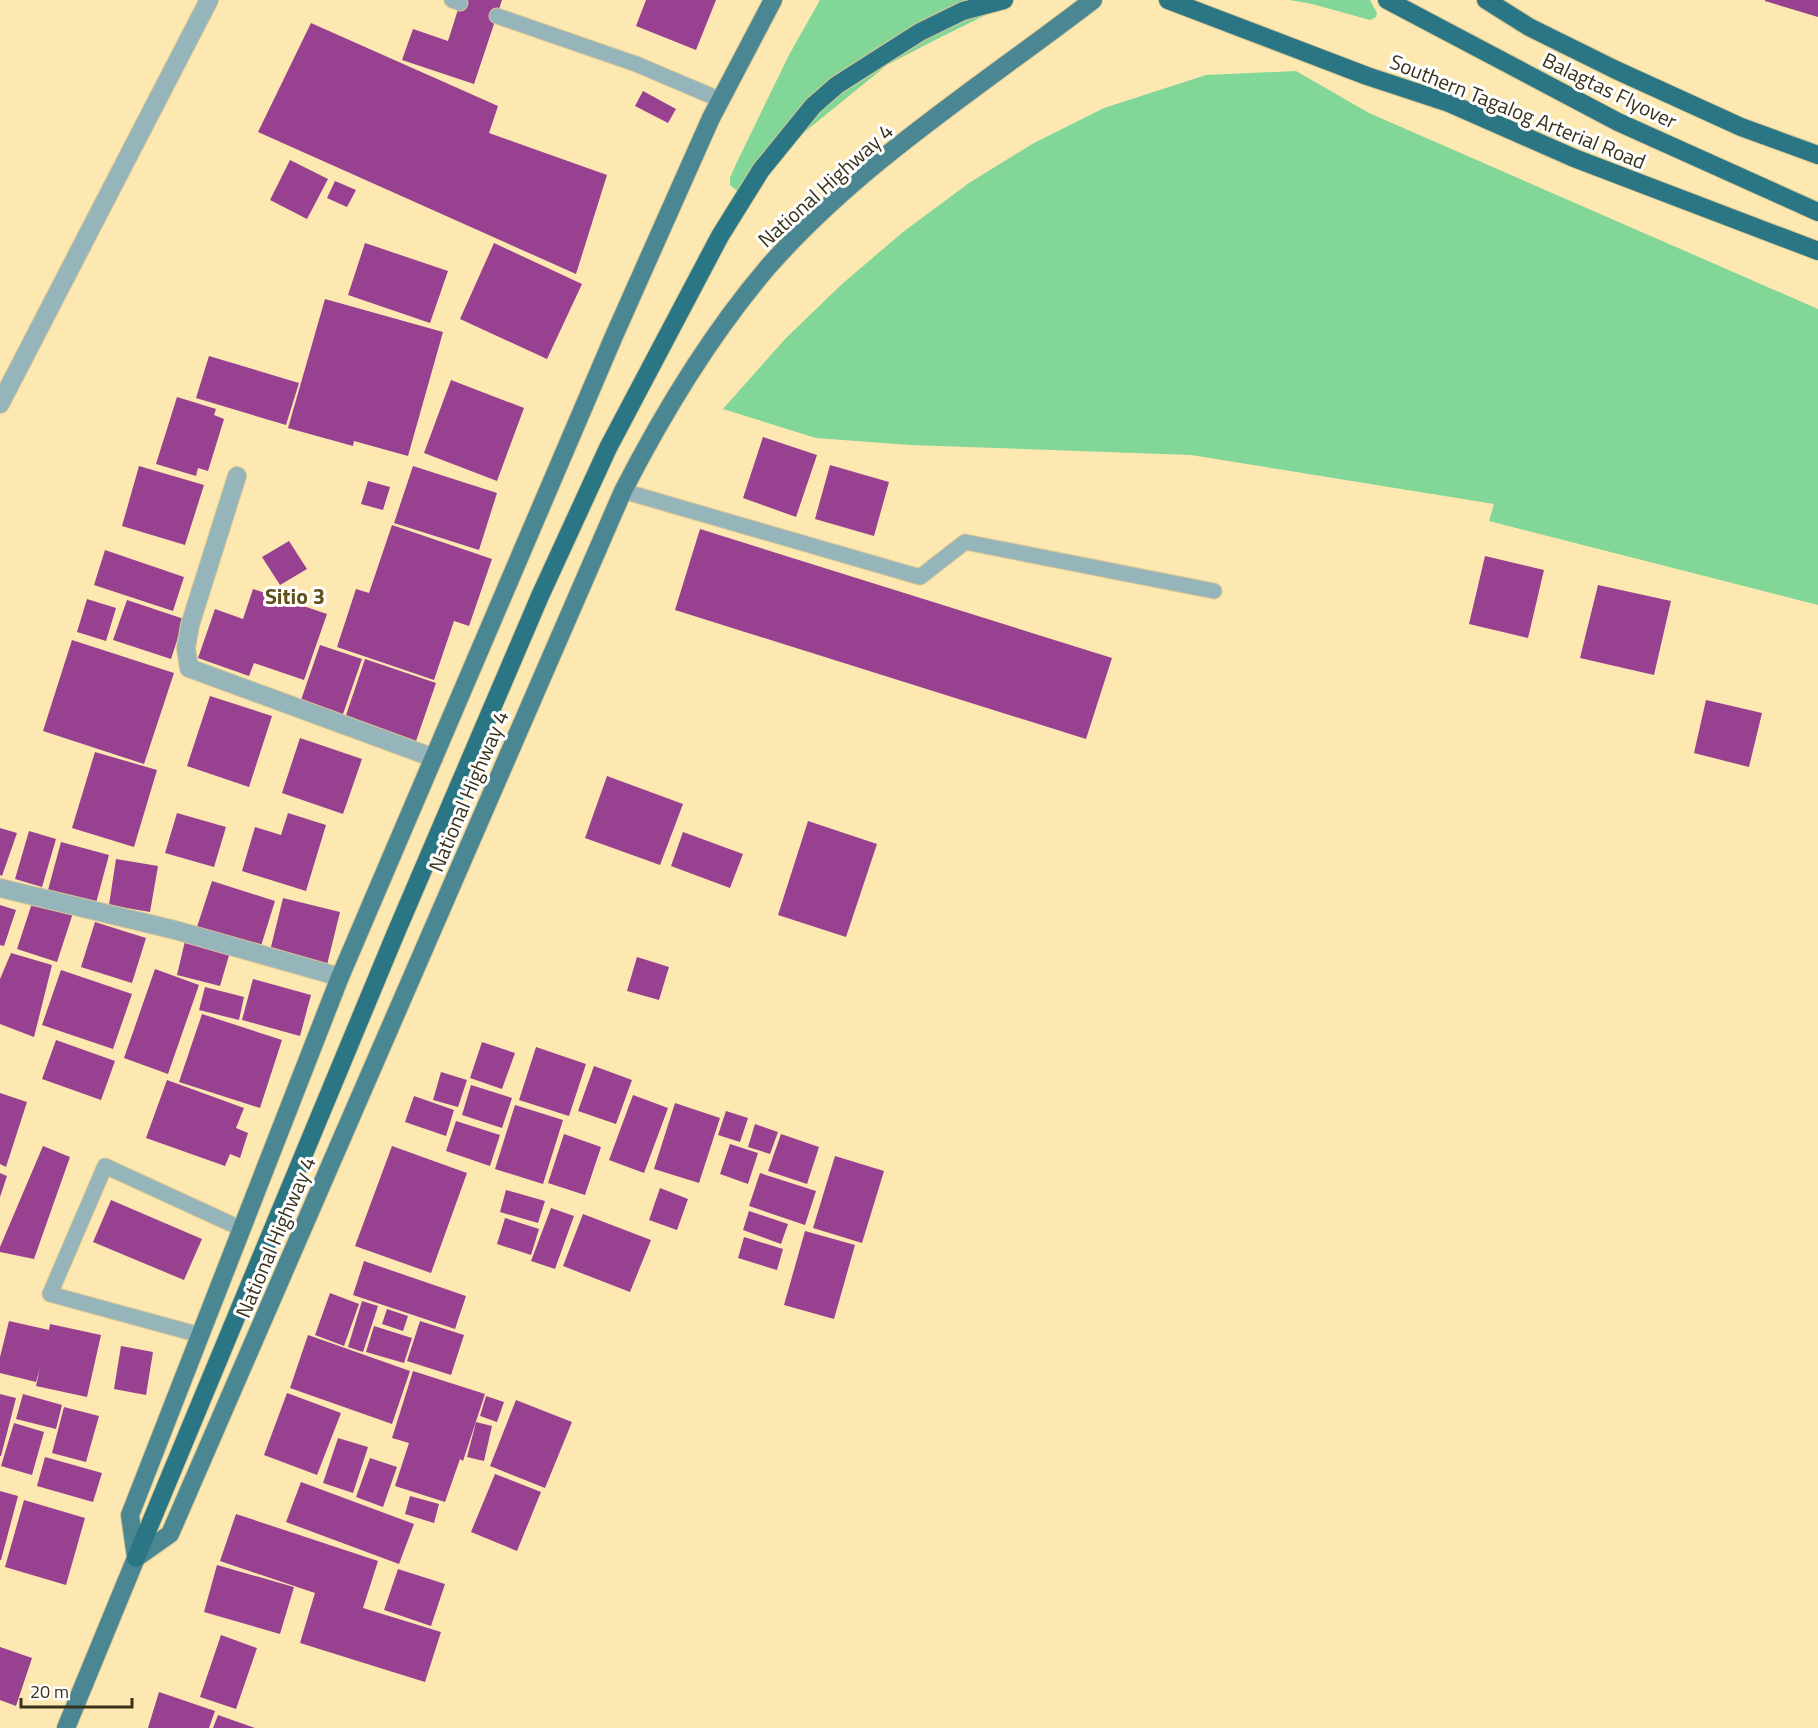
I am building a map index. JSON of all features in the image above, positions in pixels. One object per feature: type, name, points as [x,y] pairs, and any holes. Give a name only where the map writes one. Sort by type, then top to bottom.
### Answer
[{"type":"highway","points":[[136,1558],[395,934],[535,607],[608,448],[720,236],[761,171],[813,106],[856,72],[920,32],[963,12],[1005,0]]},
{"type":"highway","name":"Southern Tagalog Arterial Road","points":[[1167,0],[1367,76],[1449,103],[1574,158],[1818,251]]},
{"type":"highway","name":"Balagtas Flyover","points":[[1387,0],[1618,122],[1818,212]]},
{"type":"highway","points":[[1486,0],[1528,27],[1616,70],[1741,127],[1818,155]]},
{"type":"main road","name":"National Highway 4","points":[[773,0],[711,118],[614,336],[340,977],[130,1515],[136,1558],[170,1534],[623,491],[652,435],[689,372],[769,267],[822,213],[906,141],[1094,0]]},
{"type":"main road","points":[[66,1728],[136,1558]]},
{"type":"street","points":[[0,404],[209,0]]},
{"type":"street","points":[[237,476],[190,625],[186,648],[189,668],[434,758]]},
{"type":"street","points":[[0,888],[175,930],[340,977]]},
{"type":"lane","points":[[497,16],[636,64],[721,100]]},
{"type":"lane","points":[[623,491],[920,577],[965,542],[1214,591]]},
{"type":"lane","points":[[200,1335],[50,1294],[105,1166],[242,1229]]},
{"type":"green space","points":[[820,0],[1014,0],[1009,6],[990,13],[887,65],[807,130],[745,191],[737,191],[730,185],[730,178],[736,164],[789,55]]},
{"type":"green space","points":[[1290,0],[1370,0],[1377,13],[1376,17],[1370,20]]},
{"type":"green space","points":[[1296,71],[1369,113],[1818,309],[1818,605],[1489,521],[1494,504],[1191,455],[910,445],[816,438],[723,409],[786,338],[842,284],[903,232],[969,183],[1034,143],[1104,108],[1206,75]]},
{"type":"building","points":[[461,0],[502,0],[474,84],[402,60],[413,29],[448,41]]},
{"type":"building","points":[[646,0],[716,0],[696,50],[636,26]]},
{"type":"building","points":[[1818,0],[1818,17],[1765,1]]},
{"type":"building","points":[[311,23],[498,106],[489,133],[607,175],[576,274],[258,132]]},
{"type":"building","points":[[643,91],[676,109],[668,123],[635,106]]},
{"type":"building","points":[[290,160],[328,179],[307,219],[270,200]]},
{"type":"building","points":[[335,181],[356,190],[347,207],[327,198]]},
{"type":"building","points":[[365,243],[448,271],[430,323],[348,295]]},
{"type":"building","points":[[494,243],[582,284],[547,359],[460,319]]},
{"type":"building","points":[[325,299],[443,332],[408,456],[354,441],[353,446],[288,428]]},
{"type":"building","points":[[209,356],[299,383],[286,425],[196,398]]},
{"type":"building","points":[[451,380],[524,408],[497,481],[424,453]]},
{"type":"building","points":[[177,397],[216,409],[214,415],[224,419],[208,471],[198,468],[196,476],[156,464]]},
{"type":"building","points":[[763,437],[817,455],[796,517],[743,498]]},
{"type":"building","points":[[830,465],[889,482],[874,536],[815,519]]},
{"type":"building","points":[[139,466],[204,485],[185,545],[122,526]]},
{"type":"building","points":[[413,466],[497,493],[479,550],[394,523]]},
{"type":"building","points":[[368,481],[390,487],[383,510],[361,504]]},
{"type":"building","points":[[392,525],[492,559],[469,626],[454,621],[434,680],[337,647],[356,589],[369,593]]},
{"type":"building","points":[[700,529],[1112,658],[1086,739],[675,610]]},
{"type":"building","points":[[289,541],[307,569],[280,585],[262,557]]},
{"type":"building","points":[[105,550],[184,577],[173,611],[94,585]]},
{"type":"building","points":[[1485,556],[1544,570],[1528,638],[1469,624]]},
{"type":"building","points":[[1598,585],[1671,601],[1654,675],[1580,658]]},
{"type":"building","points":[[253,589],[327,614],[304,680],[254,663],[249,676],[198,658],[215,609],[243,619]]},
{"type":"building","points":[[87,599],[116,608],[106,641],[77,632]]},
{"type":"building","points":[[127,600],[184,619],[171,659],[113,640]]},
{"type":"building","points":[[72,640],[174,673],[144,764],[43,731]]},
{"type":"building","points":[[320,645],[362,659],[342,717],[300,703]]},
{"type":"building","points":[[365,659],[436,683],[415,744],[344,721]]},
{"type":"building","points":[[210,696],[272,716],[249,787],[187,766]]},
{"type":"building","points":[[1706,700],[1762,713],[1749,767],[1694,753]]},
{"type":"building","points":[[300,738],[362,759],[343,814],[282,793]]},
{"type":"building","points":[[95,752],[157,770],[134,847],[72,828]]},
{"type":"building","points":[[607,776],[683,804],[660,865],[585,838]]},
{"type":"building","points":[[177,813],[226,827],[214,867],[165,853]]},
{"type":"building","points":[[288,813],[326,825],[306,891],[242,871],[255,827],[281,835]]},
{"type":"building","points":[[808,821],[877,844],[846,937],[778,915]]},
{"type":"building","points":[[0,828],[17,833],[2,876],[0,875]]},
{"type":"building","points":[[29,831],[56,839],[42,887],[15,879]]},
{"type":"building","points":[[683,832],[743,854],[730,888],[671,866]]},
{"type":"building","points":[[61,842],[109,855],[96,903],[48,890]]},
{"type":"building","points":[[116,859],[158,866],[150,912],[109,905]]},
{"type":"building","points":[[212,881],[275,901],[261,946],[197,927]]},
{"type":"building","points":[[283,898],[340,912],[326,969],[269,955]]},
{"type":"building","points":[[33,900],[73,913],[57,962],[17,949]]},
{"type":"building","points":[[0,905],[16,910],[4,946],[0,945]]},
{"type":"building","points":[[95,922],[146,938],[132,983],[81,967]]},
{"type":"building","points":[[185,941],[230,952],[220,986],[177,975]]},
{"type":"building","points":[[11,953],[52,965],[34,1037],[0,1024],[0,979]]},
{"type":"building","points":[[637,957],[669,967],[659,1000],[627,991]]},
{"type":"building","points":[[155,969],[199,985],[168,1074],[124,1058]]},
{"type":"building","points":[[61,970],[132,994],[113,1049],[42,1025]]},
{"type":"building","points":[[253,979],[311,995],[300,1036],[242,1020]]},
{"type":"building","points":[[205,987],[244,997],[239,1020],[199,1010]]},
{"type":"building","points":[[202,1014],[282,1040],[260,1108],[179,1082]]},
{"type":"building","points":[[56,1040],[115,1061],[101,1100],[42,1079]]},
{"type":"building","points":[[482,1042],[515,1053],[502,1089],[470,1078]]},
{"type":"building","points":[[536,1047],[586,1064],[569,1116],[519,1100]]},
{"type":"building","points":[[594,1066],[632,1080],[616,1124],[578,1111]]},
{"type":"building","points":[[441,1072],[467,1080],[458,1107],[433,1100]]},
{"type":"building","points":[[167,1080],[244,1108],[236,1128],[248,1133],[240,1158],[230,1154],[225,1166],[146,1138]]},
{"type":"building","points":[[471,1085],[512,1098],[502,1128],[462,1115]]},
{"type":"building","points":[[0,1093],[27,1102],[6,1167],[0,1164]]},
{"type":"building","points":[[633,1095],[668,1108],[644,1173],[609,1160]]},
{"type":"building","points":[[414,1096],[454,1110],[446,1136],[405,1122]]},
{"type":"building","points":[[675,1103],[720,1118],[699,1183],[654,1169]]},
{"type":"building","points":[[515,1105],[563,1120],[543,1184],[495,1169]]},
{"type":"building","points":[[726,1111],[748,1118],[740,1142],[718,1135]]},
{"type":"building","points":[[456,1121],[500,1135],[490,1166],[446,1151]]},
{"type":"building","points":[[755,1124],[778,1132],[770,1154],[748,1147]]},
{"type":"building","points":[[564,1134],[601,1147],[585,1195],[548,1183]]},
{"type":"building","points":[[781,1134],[819,1147],[807,1184],[768,1171]]},
{"type":"building","points":[[730,1144],[758,1153],[748,1184],[720,1174]]},
{"type":"building","points":[[43,1146],[70,1157],[34,1259],[0,1252],[0,1247]]},
{"type":"building","points":[[392,1146],[467,1173],[431,1273],[355,1246]]},
{"type":"building","points":[[835,1156],[884,1171],[862,1243],[813,1228]]},
{"type":"building","points":[[0,1173],[7,1176],[0,1197]]},
{"type":"building","points":[[760,1173],[816,1191],[805,1225],[749,1206]]},
{"type":"building","points":[[660,1188],[688,1199],[677,1230],[649,1220]]},
{"type":"building","points":[[506,1190],[545,1201],[538,1223],[500,1212]]},
{"type":"building","points":[[111,1200],[202,1239],[184,1280],[93,1242]]},
{"type":"building","points":[[551,1208],[574,1216],[555,1269],[531,1261]]},
{"type":"building","points":[[749,1211],[788,1224],[781,1244],[743,1230]]},
{"type":"building","points":[[583,1214],[651,1240],[630,1292],[563,1266]]},
{"type":"building","points":[[505,1218],[539,1229],[531,1255],[497,1244]]},
{"type":"building","points":[[805,1231],[855,1245],[834,1319],[784,1305]]},
{"type":"building","points":[[744,1237],[783,1249],[777,1270],[738,1258]]},
{"type":"building","points":[[364,1261],[466,1296],[455,1329],[353,1295]]},
{"type":"building","points":[[330,1293],[359,1304],[344,1346],[315,1335]]},
{"type":"building","points":[[362,1301],[378,1306],[363,1352],[348,1347]]},
{"type":"building","points":[[387,1309],[408,1316],[403,1331],[382,1324]]},
{"type":"building","points":[[9,1321],[49,1330],[50,1324],[101,1335],[87,1397],[36,1386],[40,1368],[36,1382],[0,1373],[0,1357]]},
{"type":"building","points":[[420,1321],[464,1335],[451,1375],[407,1361]]},
{"type":"building","points":[[374,1326],[412,1338],[404,1363],[366,1352]]},
{"type":"building","points":[[308,1335],[410,1371],[392,1424],[290,1388]]},
{"type":"building","points":[[121,1346],[153,1352],[146,1395],[114,1389]]},
{"type":"building","points":[[413,1371],[485,1394],[463,1461],[460,1459],[445,1502],[395,1486],[409,1443],[392,1438]]},
{"type":"building","points":[[287,1393],[341,1413],[317,1475],[264,1455]]},
{"type":"building","points":[[0,1394],[16,1398],[1,1456],[0,1456]]},
{"type":"building","points":[[23,1394],[62,1405],[56,1429],[16,1419]]},
{"type":"building","points":[[486,1396],[504,1402],[497,1422],[480,1416]]},
{"type":"building","points":[[516,1400],[572,1422],[545,1488],[490,1466]]},
{"type":"building","points":[[64,1407],[99,1416],[86,1462],[52,1453]]},
{"type":"building","points":[[476,1422],[492,1426],[484,1461],[467,1457]]},
{"type":"building","points":[[14,1423],[44,1432],[32,1475],[1,1466]]},
{"type":"building","points":[[338,1438],[368,1447],[353,1493],[323,1483]]},
{"type":"building","points":[[45,1457],[102,1473],[93,1502],[37,1486]]},
{"type":"building","points":[[370,1458],[397,1467],[383,1507],[356,1497]]},
{"type":"building","points":[[495,1474],[541,1492],[517,1551],[471,1532]]},
{"type":"building","points":[[301,1482],[414,1524],[399,1564],[286,1522]]},
{"type":"building","points":[[0,1491],[18,1496],[1,1560],[0,1560]]},
{"type":"building","points":[[410,1496],[439,1504],[434,1523],[405,1514]]},
{"type":"building","points":[[24,1500],[85,1518],[66,1585],[5,1567]]},
{"type":"building","points":[[236,1514],[378,1561],[363,1608],[441,1632],[425,1682],[300,1643],[315,1593],[220,1561]]},
{"type":"building","points":[[217,1565],[294,1587],[280,1634],[204,1612]]},
{"type":"building","points":[[398,1569],[445,1584],[431,1626],[384,1610]]},
{"type":"building","points":[[221,1635],[257,1648],[236,1709],[200,1697]]},
{"type":"building","points":[[0,1647],[32,1658],[16,1706],[0,1700]]},
{"type":"building","points":[[159,1692],[215,1711],[209,1728],[148,1728]]},
{"type":"building","points":[[218,1715],[255,1728],[213,1728]]},
{"type":"district","name":"Sitio 3","points":[[295,596]]}]
